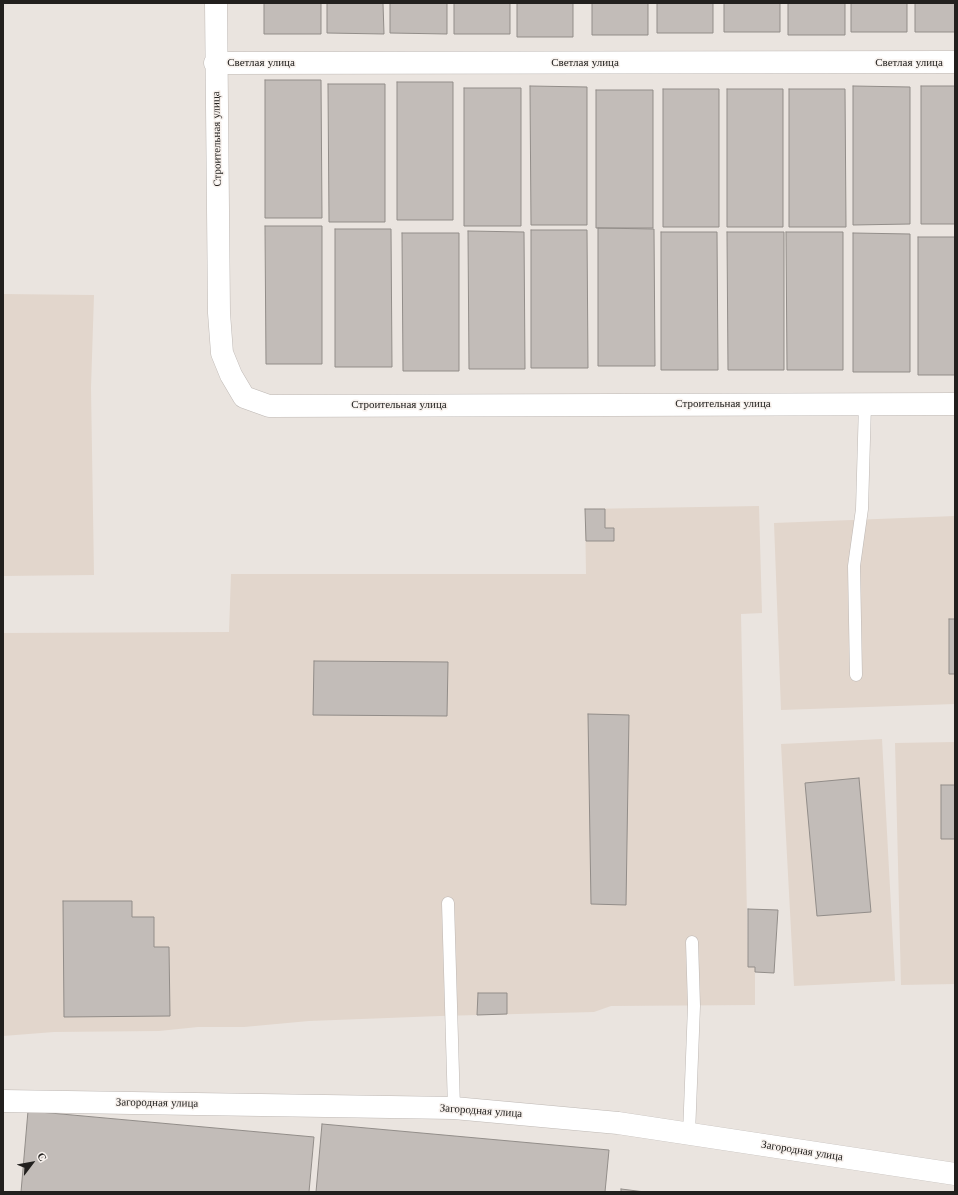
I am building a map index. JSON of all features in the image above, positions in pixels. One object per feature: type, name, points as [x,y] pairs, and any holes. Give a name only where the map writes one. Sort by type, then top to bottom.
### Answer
[{"type":"street","name":"Строительная улица","points":[[216,3],[219,305],[222,353],[231,375],[244,397],[269,406],[955,404]]},
{"type":"street","name":"Светлая улица","points":[[216,63],[955,62]]},
{"type":"street","name":"Загородная улица","points":[[3,1101],[454,1108],[618,1123],[955,1174]]},
{"type":"lane","points":[[856,675],[854,566],[862,509],[864,404]]},
{"type":"lane","points":[[448,903],[454,1108]]},
{"type":"lane","points":[[690,1134],[694,1006],[692,942]]},
{"type":"shaded area","points":[[3,294],[94,295],[91,388],[94,575],[3,576]]},
{"type":"shaded area","points":[[759,506],[762,613],[741,614],[748,967],[755,967],[755,1005],[611,1006],[594,1012],[309,1021],[244,1027],[198,1027],[159,1031],[54,1032],[3,1036],[3,633],[229,632],[231,574],[586,574],[585,509]]},
{"type":"shaded area","points":[[955,516],[955,704],[781,710],[774,523]]},
{"type":"shaded area","points":[[882,739],[895,981],[794,986],[781,744]]},
{"type":"shaded area","points":[[955,742],[955,984],[901,985],[895,743]]},
{"type":"building","points":[[264,3],[321,3],[321,34],[264,34]]},
{"type":"building","points":[[327,3],[383,3],[384,34],[327,33]]},
{"type":"building","points":[[390,3],[447,3],[447,34],[390,33]]},
{"type":"building","points":[[454,3],[510,3],[510,34],[454,34]]},
{"type":"building","points":[[517,3],[573,3],[573,37],[517,37]]},
{"type":"building","points":[[592,3],[648,3],[648,35],[592,35]]},
{"type":"building","points":[[657,3],[713,3],[713,33],[657,33]]},
{"type":"building","points":[[724,3],[780,3],[780,32],[724,32]]},
{"type":"building","points":[[788,3],[845,3],[845,35],[788,35]]},
{"type":"building","points":[[851,3],[907,3],[907,32],[851,32]]},
{"type":"building","points":[[915,3],[955,3],[955,32],[915,32]]},
{"type":"building","points":[[265,80],[321,80],[322,218],[265,218]]},
{"type":"building","points":[[397,82],[453,82],[453,220],[397,220]]},
{"type":"building","points":[[328,84],[385,84],[385,222],[329,222]]},
{"type":"building","points":[[530,86],[587,87],[587,225],[531,225]]},
{"type":"building","points":[[853,86],[910,87],[910,224],[853,225]]},
{"type":"building","points":[[921,86],[955,86],[955,224],[921,224]]},
{"type":"building","points":[[464,88],[521,88],[521,226],[464,226]]},
{"type":"building","points":[[663,89],[719,89],[719,227],[663,227]]},
{"type":"building","points":[[727,89],[783,89],[783,227],[727,227]]},
{"type":"building","points":[[789,89],[845,89],[846,227],[789,227]]},
{"type":"building","points":[[596,90],[653,90],[653,228],[596,228]]},
{"type":"building","points":[[265,226],[322,226],[322,364],[266,364]]},
{"type":"building","points":[[598,228],[654,229],[655,366],[598,366]]},
{"type":"building","points":[[335,229],[391,229],[392,367],[335,367]]},
{"type":"building","points":[[531,230],[587,230],[588,368],[531,368]]},
{"type":"building","points":[[468,231],[524,232],[525,369],[469,369]]},
{"type":"building","points":[[661,232],[717,232],[718,370],[661,370]]},
{"type":"building","points":[[727,232],[784,232],[784,370],[728,370]]},
{"type":"building","points":[[786,232],[843,232],[843,370],[787,370]]},
{"type":"building","points":[[402,233],[459,233],[459,371],[403,371]]},
{"type":"building","points":[[853,233],[910,234],[910,372],[853,372]]},
{"type":"building","points":[[918,237],[955,237],[955,375],[918,375]]},
{"type":"building","points":[[585,509],[605,509],[605,528],[614,528],[614,541],[586,541]]},
{"type":"building","points":[[949,619],[955,619],[955,674],[949,674]]},
{"type":"building","points":[[314,661],[448,662],[447,716],[313,715]]},
{"type":"building","points":[[588,714],[629,715],[626,905],[591,904]]},
{"type":"building","points":[[859,778],[871,912],[817,916],[805,783]]},
{"type":"building","points":[[941,785],[955,785],[955,839],[941,839]]},
{"type":"building","points":[[63,901],[132,901],[132,917],[154,917],[154,947],[169,947],[170,1016],[64,1017]]},
{"type":"building","points":[[748,909],[778,910],[774,973],[755,972],[755,967],[748,967]]},
{"type":"building","points":[[478,993],[507,993],[507,1014],[477,1015]]},
{"type":"building","points":[[28,1111],[314,1137],[309,1192],[21,1192]]},
{"type":"building","points":[[322,1124],[609,1150],[605,1192],[316,1192]]},
{"type":"building","points":[[621,1189],[645,1192],[621,1192]]}]
